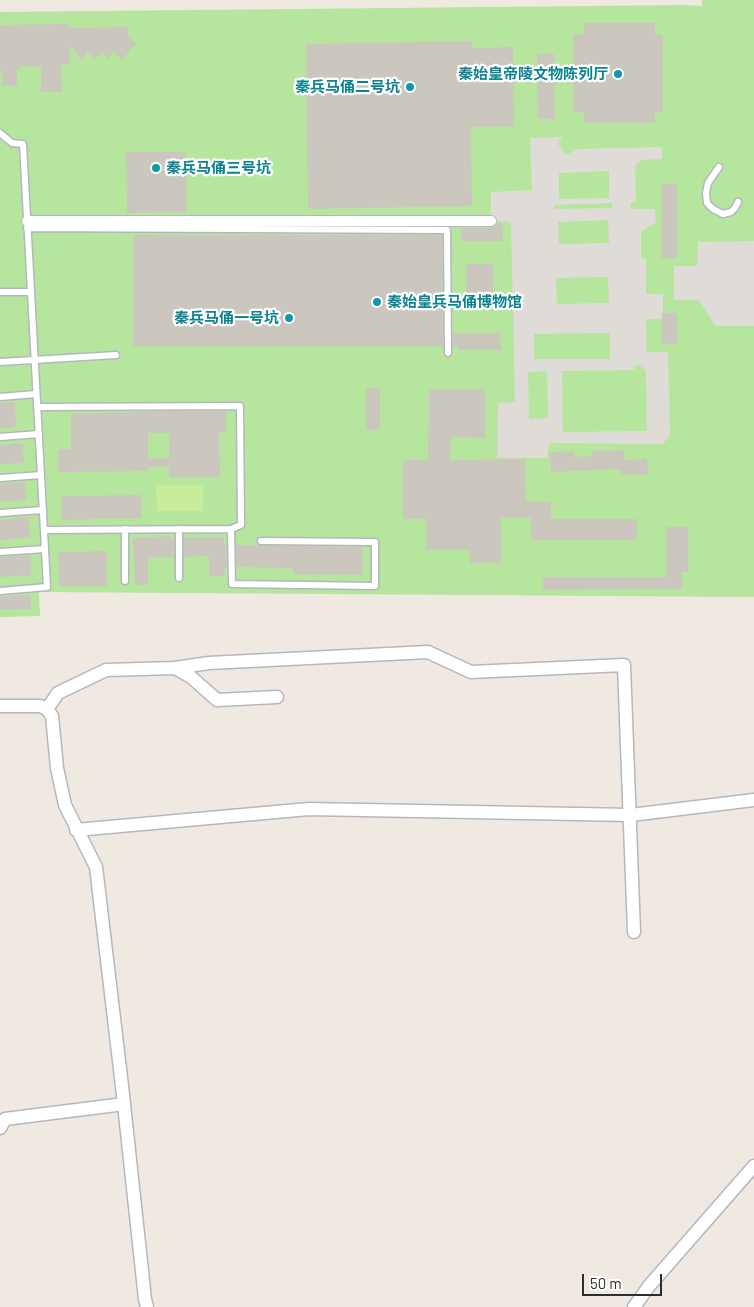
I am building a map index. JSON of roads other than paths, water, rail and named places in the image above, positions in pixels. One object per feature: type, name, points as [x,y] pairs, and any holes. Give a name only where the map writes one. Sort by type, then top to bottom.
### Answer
[{"type":"street","points":[[27,224],[491,221]]},
{"type":"street","points":[[47,710],[58,693],[106,670],[175,668],[209,663],[428,652],[471,672],[624,665],[634,932]]},
{"type":"street","points":[[175,668],[191,677],[217,700],[277,697]]},
{"type":"street","points":[[0,706],[40,706],[52,716],[58,768],[65,805],[96,868],[147,1307]]},
{"type":"street","points":[[76,830],[309,809],[631,815],[754,800]]},
{"type":"street","points":[[0,1128],[4,1119],[124,1104]]},
{"type":"street","points":[[634,1307],[649,1286],[754,1166]]},
{"type":"lane","points":[[0,133],[12,143],[23,144],[47,587],[0,591]]},
{"type":"lane","points":[[719,167],[708,184],[706,193],[707,203],[713,209],[723,214],[731,212],[738,202]]},
{"type":"lane","points":[[27,224],[447,230],[448,352]]},
{"type":"lane","points":[[0,292],[31,292]]},
{"type":"lane","points":[[0,362],[116,356]]},
{"type":"lane","points":[[0,397],[36,394]]},
{"type":"lane","points":[[37,407],[240,406],[241,525],[232,529],[44,530]]},
{"type":"lane","points":[[0,437],[39,434]]},
{"type":"lane","points":[[0,478],[41,475]]},
{"type":"lane","points":[[0,513],[43,510]]},
{"type":"lane","points":[[125,529],[125,581]]},
{"type":"lane","points":[[179,529],[179,578]]},
{"type":"lane","points":[[232,529],[232,584],[375,586],[375,542],[261,541]]},
{"type":"lane","points":[[0,552],[45,549]]},
{"type":"place","name":"秦始皇帝陵文物陈列厅","points":[[618,74]]},
{"type":"place","name":"秦兵马俑二号坑","points":[[410,87]]},
{"type":"place","name":"秦兵马俑三号坑","points":[[156,168]]},
{"type":"place","name":"秦始皇兵马俑博物馆","points":[[377,302]]},
{"type":"place","name":"秦兵马俑一号坑","points":[[289,318]]}]
